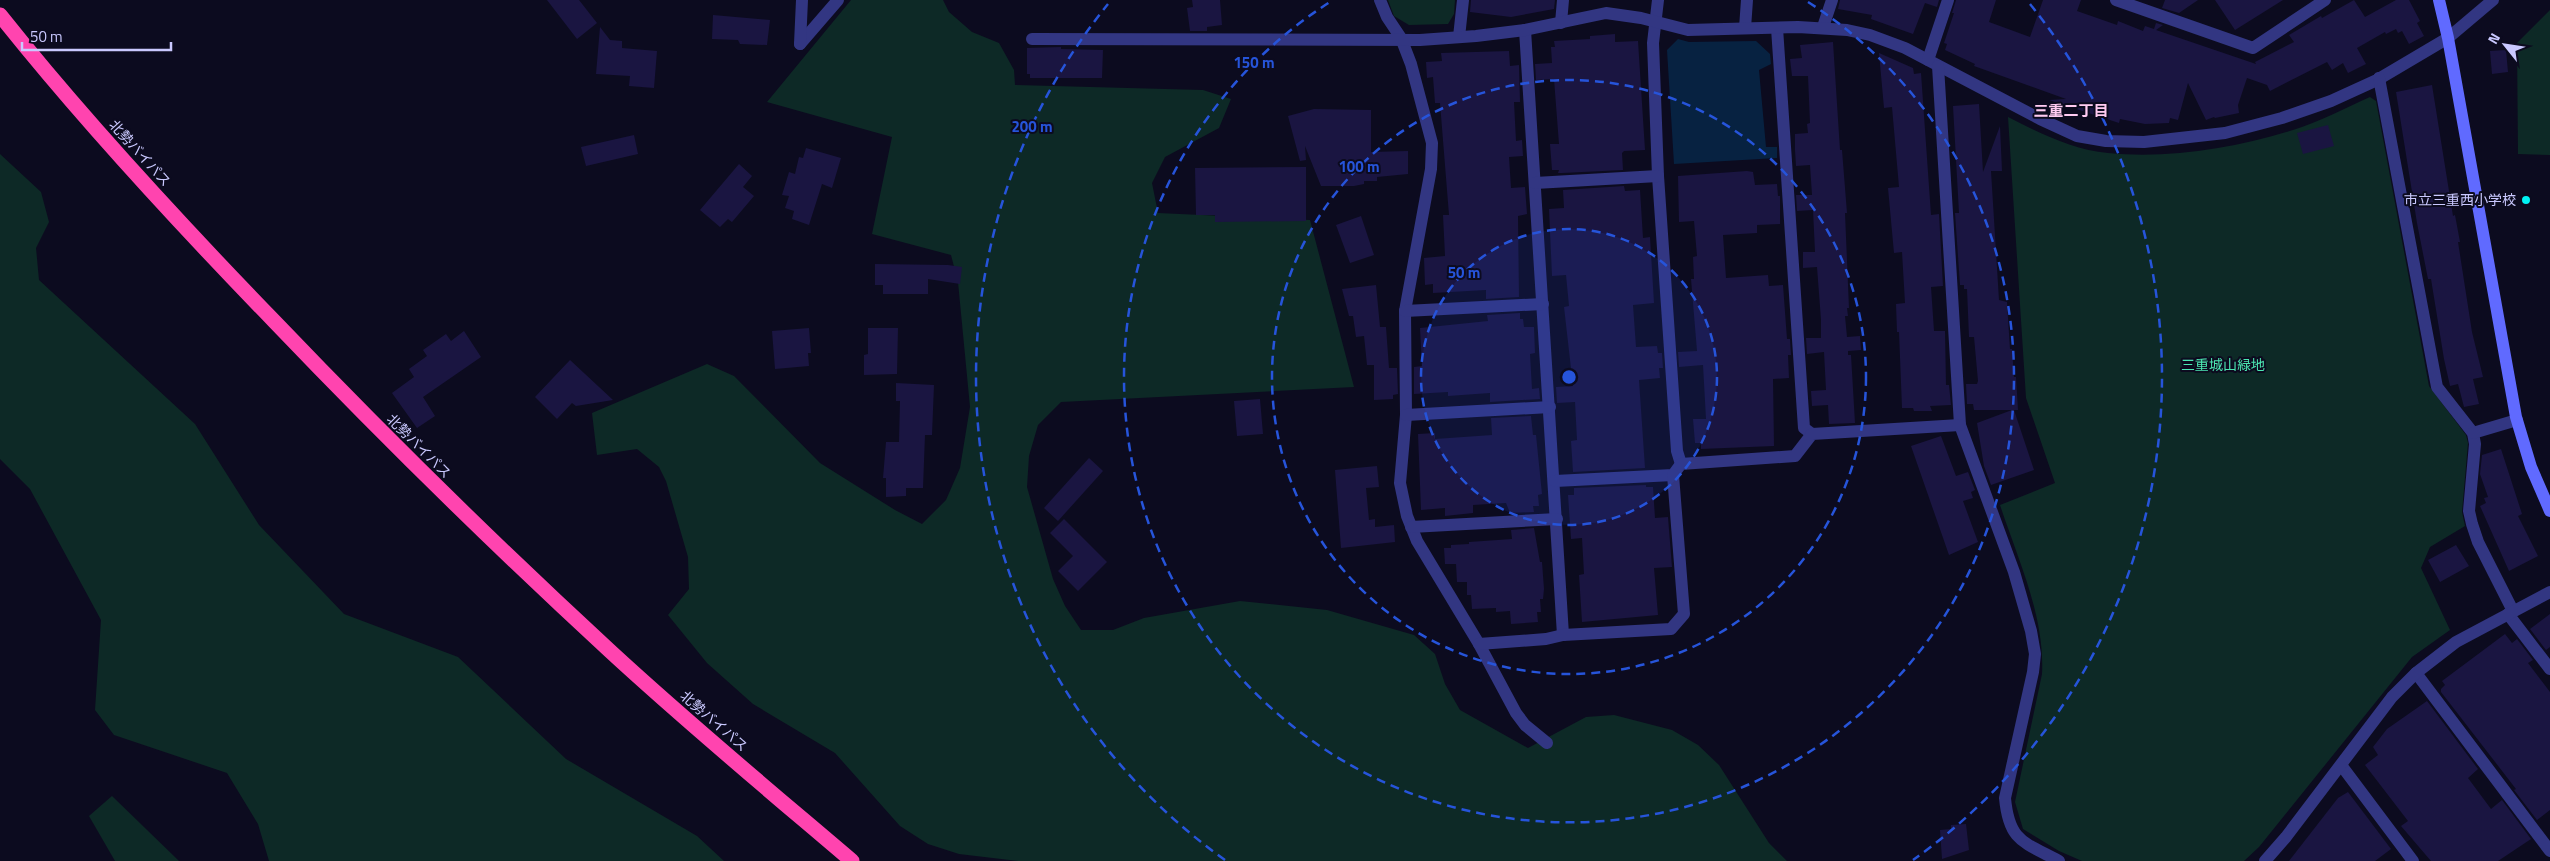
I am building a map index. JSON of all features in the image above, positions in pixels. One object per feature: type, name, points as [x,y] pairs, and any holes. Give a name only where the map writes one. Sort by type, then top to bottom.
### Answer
[{"type":"highway","name":"北勢バイパス","points":[[0,15],[118,154],[227,273],[353,404],[471,520],[612,653],[852,861]]},
{"type":"street","points":[[802,0],[800,44],[838,0]]},
{"type":"street","points":[[1380,0],[1387,17],[1401,38],[1422,101],[1432,143],[1431,169],[1405,311],[1406,415],[1400,484],[1411,526],[1479,644],[1516,713],[1525,725],[1547,743]]},
{"type":"street","points":[[1460,37],[1462,0]]},
{"type":"street","points":[[1561,23],[1563,0]]},
{"type":"street","points":[[1658,0],[1653,43],[1658,176],[1677,451],[1681,464]]},
{"type":"street","points":[[1745,28],[1748,0]]},
{"type":"street","points":[[1822,27],[1832,0]]},
{"type":"street","points":[[1948,0],[1933,63],[1960,425],[2014,572],[2035,654],[2033,672],[2005,798],[2011,829],[2022,841],[2059,861]]},
{"type":"street","points":[[2116,0],[2137,3],[2253,48],[2325,0]]},
{"type":"street","points":[[2439,0],[2448,38],[2495,308],[2517,420],[2531,467],[2550,511]]},
{"type":"street","points":[[1032,39],[1460,37],[1525,30],[1606,13],[1688,30],[1822,27],[1870,35],[1933,63],[2077,136],[2106,141],[2144,142],[2239,130],[2282,118],[2331,100],[2380,78],[2448,38],[2493,0]]},
{"type":"street","points":[[1777,28],[1804,428],[1812,434],[1960,425]]},
{"type":"street","points":[[1525,30],[1555,481],[1563,635]]},
{"type":"street","points":[[2380,78],[2437,387],[2473,433],[2475,444],[2469,511],[2472,524],[2478,542],[2511,612],[2550,670]]},
{"type":"street","points":[[1535,183],[1658,176]]},
{"type":"street","points":[[1405,311],[1543,304]]},
{"type":"street","points":[[1406,415],[1550,406]]},
{"type":"street","points":[[2473,433],[2517,420]]},
{"type":"street","points":[[1479,644],[1546,639],[1563,635],[1671,629],[1684,614],[1673,475],[1681,464],[1795,456],[1812,434]]},
{"type":"street","points":[[1555,481],[1673,475]]},
{"type":"street","points":[[1411,526],[1557,519]]},
{"type":"street","points":[[2265,861],[2392,697],[2416,673],[2456,642],[2550,592]]},
{"type":"street","points":[[2416,673],[2550,851]]},
{"type":"street","points":[[2341,765],[2413,861]]},
{"type":"green space","points":[[851,0],[943,0],[949,12],[972,32],[999,43],[1014,70],[1015,85],[1203,90],[1231,99],[1219,128],[1165,157],[1152,183],[1158,213],[1310,220],[1354,387],[1061,402],[1038,425],[1029,456],[1027,487],[1053,579],[1065,606],[1081,630],[1113,630],[1144,618],[1240,601],[1327,610],[1414,635],[1435,654],[1445,684],[1460,710],[1528,748],[1586,717],[1614,715],[1672,730],[1698,745],[1719,765],[1769,843],[1787,861],[1018,861],[959,854],[928,844],[900,826],[835,753],[753,704],[707,663],[668,615],[689,589],[688,557],[666,481],[659,467],[637,449],[597,455],[592,413],[707,364],[734,376],[820,463],[895,510],[922,524],[946,500],[960,468],[970,407],[958,282],[951,255],[872,234],[892,137],[767,102]]},
{"type":"green space","points":[[1388,0],[1455,0],[1454,14],[1448,24],[1409,25],[1394,16]]},
{"type":"green space","points":[[2550,10],[2550,155],[2518,154],[2517,43]]},
{"type":"green space","name":"三重城山緑地","points":[[2370,97],[2376,101],[2429,386],[2466,435],[2468,443],[2462,512],[2465,526],[2430,547],[2421,568],[2450,630],[2412,657],[2259,847],[2244,861],[2082,861],[2059,851],[2023,829],[2015,802],[2042,674],[2042,652],[2035,610],[2029,588],[2000,505],[2055,483],[2026,398],[2008,117],[2069,145],[2095,151],[2131,154],[2178,153],[2225,147],[2293,130]]},
{"type":"green space","points":[[0,154],[41,192],[49,222],[36,248],[39,280],[195,424],[259,525],[344,614],[458,657],[566,759],[697,836],[724,861],[269,861],[258,824],[227,773],[114,735],[95,710],[101,620],[30,489],[0,459]]},
{"type":"green space","points":[[112,796],[179,861],[115,861],[89,816]]},
{"type":"water","points":[[1678,39],[1689,42],[1756,41],[1770,54],[1771,64],[1759,70],[1766,147],[1777,147],[1777,158],[1674,164],[1667,50]]},
{"type":"building","points":[[547,0],[579,0],[597,23],[577,39]]},
{"type":"building","points":[[1192,0],[1220,0],[1222,25],[1207,27],[1207,31],[1190,31],[1187,8],[1193,7]]},
{"type":"building","points":[[1471,0],[1555,0],[1554,9],[1511,17],[1470,12]]},
{"type":"building","points":[[1840,0],[1939,0],[1937,7],[1925,3],[1913,34],[1871,19],[1872,15],[1838,9]]},
{"type":"building","points":[[1956,0],[1996,0],[1989,22],[2030,37],[2043,0],[2081,0],[2077,11],[2117,25],[2118,21],[2143,31],[2145,26],[2154,29],[2156,23],[2163,25],[2156,30],[2256,64],[2255,62],[2294,42],[2289,35],[2321,16],[2322,18],[2354,0],[2365,17],[2396,0],[2409,0],[2420,21],[2417,23],[2424,36],[2409,44],[2402,31],[2398,33],[2396,29],[2386,34],[2385,32],[2357,48],[2366,64],[2348,73],[2343,63],[2332,70],[2327,62],[2270,91],[2267,85],[2247,78],[2238,105],[2239,113],[2206,120],[2188,83],[2178,120],[2170,118],[2169,123],[2145,124],[2120,119],[2119,123],[2049,100],[2066,99],[1974,66],[1975,64],[1945,50],[1947,44],[1944,43],[1954,13],[1952,13]]},
{"type":"building","points":[[2165,0],[2198,0],[2179,13],[2162,8]]},
{"type":"building","points":[[2215,0],[2283,0],[2235,30]]},
{"type":"building","points":[[713,15],[770,20],[767,45],[740,44],[738,40],[712,39]]},
{"type":"building","points":[[600,27],[610,40],[622,41],[622,48],[657,51],[654,88],[629,86],[630,76],[596,74]]},
{"type":"building","points":[[1615,34],[1615,42],[1638,41],[1645,150],[1624,151],[1622,153],[1623,170],[1558,173],[1559,170],[1552,170],[1550,144],[1559,144],[1554,79],[1536,80],[1535,64],[1552,63],[1551,47],[1555,47],[1554,41],[1590,39],[1590,36]]},
{"type":"building","points":[[1833,42],[1840,150],[1842,150],[1847,213],[1845,213],[1849,308],[1847,308],[1848,316],[1845,316],[1847,337],[1860,336],[1861,350],[1848,351],[1848,355],[1851,355],[1855,423],[1829,424],[1828,405],[1812,406],[1811,391],[1826,390],[1824,352],[1807,354],[1806,338],[1821,338],[1817,267],[1803,268],[1803,252],[1815,252],[1813,210],[1797,211],[1796,195],[1812,195],[1810,165],[1796,166],[1795,150],[1795,134],[1808,133],[1807,124],[1810,123],[1808,76],[1792,76],[1790,59],[1802,58],[1800,45]]},
{"type":"building","points":[[1061,47],[1061,49],[1103,50],[1102,78],[1030,78],[1030,74],[1027,74],[1027,48]]},
{"type":"building","points":[[2506,50],[2508,72],[2492,74],[2490,51]]},
{"type":"building","points":[[1509,51],[1510,66],[1519,65],[1520,102],[1514,102],[1516,141],[1522,140],[1523,156],[1509,157],[1511,188],[1525,187],[1527,214],[1518,216],[1519,297],[1486,299],[1486,290],[1433,293],[1433,284],[1425,285],[1424,258],[1445,256],[1443,215],[1449,215],[1440,103],[1435,103],[1433,77],[1427,78],[1426,62],[1442,61],[1441,53]]},
{"type":"building","points":[[1879,53],[1913,68],[1914,74],[1921,73],[1931,215],[1939,214],[1943,286],[1931,287],[1934,331],[1945,331],[1946,385],[1949,385],[1951,405],[1930,406],[1932,411],[1914,411],[1913,408],[1902,408],[1896,304],[1905,303],[1902,252],[1894,253],[1888,188],[1899,187],[1892,107],[1884,108]]},
{"type":"building","points":[[2432,85],[2453,216],[2455,215],[2460,242],[2458,242],[2472,332],[2483,377],[2473,379],[2479,404],[2464,407],[2458,384],[2450,386],[2444,359],[2431,279],[2428,279],[2417,223],[2396,92]]},
{"type":"building","points":[[1979,104],[1983,172],[2000,126],[2002,171],[1991,171],[1999,300],[2007,302],[2010,349],[2012,349],[2014,377],[2016,377],[2018,410],[2014,410],[2034,470],[1991,485],[1984,466],[1977,423],[2012,410],[1974,410],[1973,404],[1967,404],[1966,384],[1977,384],[1978,381],[1974,337],[1969,337],[1967,289],[1964,289],[1964,285],[1960,285],[1955,213],[1959,213],[1953,106]]},
{"type":"building","points":[[1314,109],[1371,110],[1371,152],[1408,151],[1408,174],[1377,177],[1377,181],[1364,181],[1364,184],[1354,186],[1321,186],[1305,146],[1306,160],[1300,161],[1288,116]]},
{"type":"building","points":[[2328,125],[2334,146],[2303,154],[2297,133]]},
{"type":"building","points":[[634,135],[638,154],[586,166],[581,147]]},
{"type":"building","points":[[806,148],[841,158],[832,188],[822,184],[809,225],[792,219],[794,211],[785,208],[789,196],[782,195],[789,172],[795,174],[799,157],[803,158]]},
{"type":"building","points":[[739,164],[752,176],[743,187],[754,196],[732,222],[728,219],[720,227],[700,210]]},
{"type":"building","points":[[1306,167],[1306,221],[1215,222],[1215,215],[1196,215],[1195,168]]},
{"type":"building","points":[[1753,172],[1755,185],[1777,184],[1778,196],[1780,196],[1780,224],[1757,225],[1757,233],[1723,235],[1726,278],[1768,275],[1769,286],[1783,285],[1787,339],[1790,339],[1791,355],[1788,355],[1789,378],[1773,379],[1774,446],[1701,449],[1701,443],[1695,443],[1693,419],[1706,419],[1703,365],[1679,367],[1678,352],[1697,351],[1691,279],[1694,279],[1693,257],[1697,256],[1694,221],[1679,222],[1678,176]]},
{"type":"building","points":[[1624,186],[1625,191],[1640,190],[1643,238],[1650,237],[1654,303],[1633,305],[1636,347],[1657,346],[1658,353],[1662,353],[1663,368],[1659,368],[1660,378],[1639,380],[1645,468],[1573,472],[1571,441],[1577,440],[1575,402],[1557,403],[1556,387],[1573,386],[1564,307],[1569,306],[1566,275],[1552,276],[1549,209],[1564,208],[1563,190]]},
{"type":"building","points":[[1361,216],[1374,255],[1350,263],[1336,225]]},
{"type":"building","points":[[875,264],[948,265],[962,267],[960,284],[928,279],[928,294],[883,294],[883,285],[875,285]]},
{"type":"building","points":[[1376,285],[1380,327],[1386,327],[1389,368],[1397,368],[1398,394],[1393,395],[1393,399],[1374,400],[1374,365],[1367,365],[1364,336],[1356,337],[1353,316],[1349,316],[1342,289]]},
{"type":"building","points":[[1520,313],[1520,319],[1523,319],[1524,327],[1534,327],[1535,353],[1530,354],[1532,389],[1539,388],[1540,399],[1490,402],[1490,393],[1448,396],[1448,392],[1414,394],[1414,367],[1422,366],[1420,328],[1488,321],[1487,315]]},
{"type":"building","points":[[809,328],[811,353],[808,353],[809,366],[775,369],[772,331]]},
{"type":"building","points":[[868,328],[898,328],[897,374],[864,375],[864,355],[868,354]]},
{"type":"building","points":[[464,331],[481,357],[423,397],[435,416],[417,428],[392,393],[414,377],[409,369],[427,356],[423,350],[446,334],[451,341]]},
{"type":"building","points":[[570,360],[613,400],[576,406],[572,403],[557,419],[535,397]]},
{"type":"building","points":[[896,383],[934,385],[932,435],[925,435],[923,488],[906,488],[906,496],[886,497],[886,478],[883,478],[886,442],[899,442],[900,401],[896,401]]},
{"type":"building","points":[[1260,399],[1263,434],[1237,436],[1234,401]]},
{"type":"building","points":[[1531,416],[1533,435],[1536,435],[1542,494],[1538,495],[1539,506],[1533,506],[1534,512],[1510,513],[1506,503],[1473,505],[1473,513],[1445,516],[1445,508],[1421,510],[1418,434],[1435,433],[1435,439],[1492,435],[1491,418]]},
{"type":"building","points":[[1941,436],[1956,476],[1968,472],[1975,490],[1971,492],[1973,498],[1963,501],[1978,542],[1949,555],[1911,446]]},
{"type":"building","points":[[2501,449],[2522,514],[2518,516],[2538,556],[2509,571],[2480,506],[2486,503],[2484,498],[2488,497],[2480,474],[2482,455]]},
{"type":"building","points":[[1089,458],[1103,471],[1058,521],[1044,508]]},
{"type":"building","points":[[1377,466],[1379,487],[1366,488],[1369,520],[1375,519],[1375,527],[1394,525],[1395,542],[1341,548],[1335,470]]},
{"type":"building","points":[[1646,485],[1646,487],[1653,487],[1655,518],[1668,517],[1672,567],[1654,568],[1658,615],[1582,622],[1579,575],[1584,574],[1582,538],[1571,539],[1568,495],[1574,495],[1574,488]]},
{"type":"building","points":[[1064,519],[1107,562],[1078,591],[1058,571],[1073,556],[1050,533]]},
{"type":"building","points":[[1534,528],[1540,562],[1542,562],[1544,589],[1543,599],[1540,599],[1541,612],[1537,612],[1538,622],[1511,624],[1510,611],[1496,612],[1496,608],[1472,609],[1471,595],[1467,595],[1467,582],[1457,582],[1456,564],[1445,564],[1444,548],[1451,548],[1451,545],[1469,544],[1469,542],[1512,539],[1511,530]]},
{"type":"building","points":[[2456,545],[2469,566],[2440,582],[2428,560]]},
{"type":"building","points":[[2550,614],[2550,647],[2546,650],[2530,629]]},
{"type":"building","points":[[2505,634],[2512,643],[2517,639],[2533,660],[2528,663],[2550,692],[2550,810],[2537,820],[2514,790],[2516,789],[2441,692],[2445,685],[2442,681]]},
{"type":"building","points":[[2427,701],[2478,769],[2468,778],[2491,809],[2502,800],[2531,839],[2498,861],[2431,861],[2401,826],[2408,821],[2365,765],[2378,755],[2373,747],[2387,729]]},
{"type":"building","points":[[2348,792],[2391,849],[2375,861],[2289,861],[2338,798]]},
{"type":"building","points":[[1966,824],[1969,850],[1942,859],[1940,830],[1951,829],[1951,825]]},
{"type":"place","name":"市立三重西小学校","points":[[2526,200]]},
{"type":"district","name":"三重二丁目","points":[[2071,111]]}]
